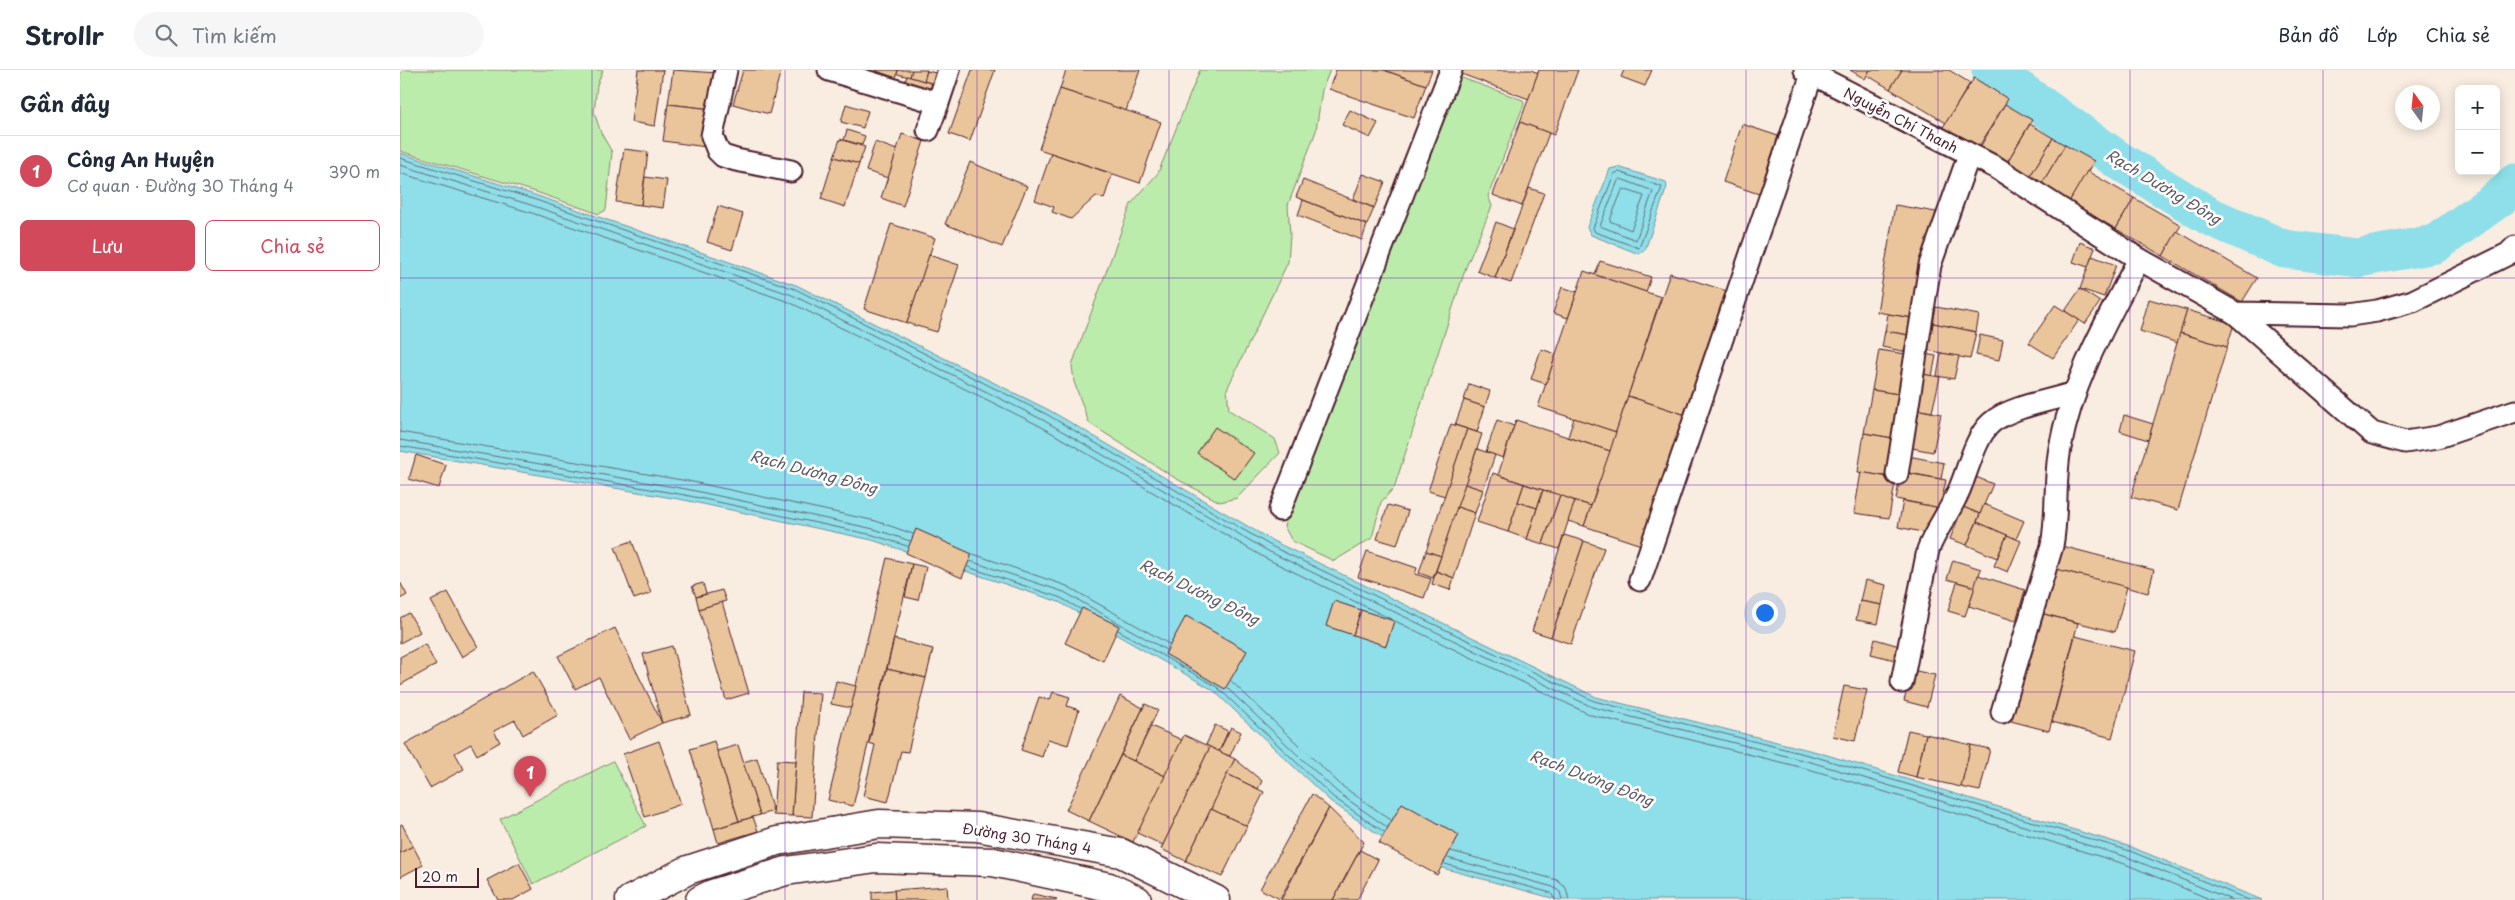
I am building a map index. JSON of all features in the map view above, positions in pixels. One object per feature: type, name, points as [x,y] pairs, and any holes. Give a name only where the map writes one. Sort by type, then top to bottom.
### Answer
[{"type":"main road","name":"Đường 30 Tháng 4","points":[[630,900],[699,866],[777,841],[879,824],[977,827],[1121,853],[1216,900]]},
{"type":"main road","points":[[1109,887],[1121,853]]},
{"type":"main road","points":[[699,866],[706,897],[786,871],[876,858],[994,862],[1109,887],[1137,900]]},
{"type":"street","points":[[726,70],[712,136],[718,151],[723,156],[736,160],[791,171]]},
{"type":"street","points":[[828,70],[938,103]]},
{"type":"street","points":[[928,130],[949,70]]},
{"type":"street","points":[[1280,510],[1451,70]]},
{"type":"street","points":[[1640,580],[1809,72]]},
{"type":"street","name":"Nguyễn Chí Thanh","points":[[1809,72],[1997,168],[2139,259],[2235,313],[2372,434],[2405,442],[2438,437],[2515,411]]},
{"type":"street","points":[[1896,474],[1930,265],[1969,155]]},
{"type":"street","points":[[2235,313],[2350,314],[2378,311],[2413,301],[2455,282],[2508,254],[2515,248]]},
{"type":"street","points":[[2002,712],[2052,546],[2056,527],[2060,448],[2075,393],[2083,367],[2139,259]]},
{"type":"street","points":[[1902,682],[1928,550],[1934,532],[1955,500],[1983,433],[1992,422],[2008,414],[2075,393]]},
{"type":"green space","points":[[405,70],[603,70],[597,85],[594,112],[601,133],[612,152],[606,210],[599,214],[536,192],[400,151],[400,73]]},
{"type":"green space","points":[[1200,70],[1330,70],[1322,90],[1316,131],[1288,205],[1290,235],[1288,262],[1227,389],[1229,410],[1275,439],[1280,453],[1237,498],[1220,502],[1175,478],[1089,423],[1074,382],[1072,365],[1131,204],[1158,173]]},
{"type":"green space","points":[[1462,78],[1523,100],[1524,104],[1488,196],[1492,206],[1466,267],[1394,488],[1381,502],[1372,538],[1334,561],[1292,541],[1284,526],[1392,238],[1456,80]]},
{"type":"green space","points":[[613,761],[646,826],[533,884],[500,819]]},
{"type":"water","points":[[400,153],[535,195],[796,285],[1049,410],[1273,541],[1596,697],[1817,752],[2131,847],[2262,900],[1559,900],[1417,861],[1330,801],[1213,690],[1059,602],[872,540],[684,500],[400,451]]},
{"type":"water","points":[[1618,167],[1666,182],[1667,187],[1645,250],[1639,254],[1591,235],[1587,227],[1610,169]]},
{"type":"building","points":[[638,70],[663,70],[655,126],[631,122]]},
{"type":"building","points":[[673,70],[717,73],[712,109],[668,104]]},
{"type":"building","points":[[743,70],[781,70],[769,114],[733,104]]},
{"type":"building","points":[[874,70],[898,70],[896,78]]},
{"type":"building","points":[[898,70],[912,70],[910,77],[897,74]]},
{"type":"building","points":[[912,70],[927,70],[924,81],[910,77]]},
{"type":"building","points":[[972,70],[995,70],[970,141],[949,134]]},
{"type":"building","points":[[1066,70],[1140,70],[1126,111],[1060,89]]},
{"type":"building","points":[[1336,70],[1384,70],[1426,85],[1414,118],[1329,89]]},
{"type":"building","points":[[1384,70],[1432,70],[1426,85]]},
{"type":"building","points":[[1457,70],[1531,70],[1538,73],[1529,99],[1456,72]]},
{"type":"building","points":[[1539,70],[1578,70],[1554,135],[1520,122]]},
{"type":"building","points":[[1624,70],[1652,70],[1645,86],[1621,77]]},
{"type":"building","points":[[1850,70],[1870,70],[1865,79]]},
{"type":"building","points":[[1870,70],[1902,70],[1890,89],[1867,75]]},
{"type":"building","points":[[1902,70],[1949,70],[1970,83],[1946,123],[1890,89]]},
{"type":"building","points":[[927,71],[944,75],[941,86],[924,81]]},
{"type":"building","points":[[907,76],[941,86],[938,98],[903,88]]},
{"type":"building","points":[[1974,78],[2008,99],[1978,148],[1943,127]]},
{"type":"building","points":[[1060,89],[1161,122],[1140,183],[1039,149]]},
{"type":"building","points":[[668,104],[712,109],[706,147],[663,141]]},
{"type":"building","points":[[846,104],[868,111],[863,128],[841,122]]},
{"type":"building","points":[[2005,104],[2032,120],[2006,164],[1979,149]]},
{"type":"building","points":[[1350,110],[1378,123],[1370,138],[1342,125]]},
{"type":"building","points":[[1520,122],[1549,133],[1522,206],[1493,195]]},
{"type":"building","points":[[1742,124],[1778,136],[1759,194],[1723,182]]},
{"type":"building","points":[[2030,124],[2053,138],[2029,178],[2006,164]]},
{"type":"building","points":[[847,130],[865,136],[862,145],[844,140]]},
{"type":"building","points":[[902,134],[924,141],[903,206],[881,198]]},
{"type":"building","points":[[2053,138],[2065,145],[2041,185],[2029,178]]},
{"type":"building","points":[[840,139],[865,147],[859,164],[834,157]]},
{"type":"building","points":[[875,142],[897,150],[888,178],[866,171]]},
{"type":"building","points":[[2065,145],[2094,161],[2069,202],[2041,185]]},
{"type":"building","points":[[624,149],[648,152],[641,205],[616,202]]},
{"type":"building","points":[[1051,153],[1112,174],[1104,199],[1096,196],[1071,219],[1052,212],[1054,207],[1035,200]]},
{"type":"building","points":[[834,157],[859,164],[845,207],[821,199]]},
{"type":"building","points":[[970,162],[1027,186],[1002,247],[945,224]]},
{"type":"building","points":[[2087,171],[2134,198],[2116,229],[2069,202]]},
{"type":"building","points":[[1363,174],[1385,182],[1374,208],[1353,199]]},
{"type":"building","points":[[645,177],[667,180],[663,208],[641,205]]},
{"type":"building","points":[[1303,180],[1374,208],[1367,225],[1296,197]]},
{"type":"building","points":[[1529,188],[1544,193],[1511,283],[1495,278]]},
{"type":"building","points":[[2134,198],[2181,225],[2163,256],[2116,229]]},
{"type":"building","points":[[1303,200],[1367,225],[1362,240],[1298,215]]},
{"type":"building","points":[[1895,205],[1936,212],[1918,319],[1877,312]]},
{"type":"building","points":[[718,206],[743,214],[732,250],[707,242]]},
{"type":"building","points":[[1496,222],[1513,229],[1495,278],[1477,271]]},
{"type":"building","points":[[891,224],[935,238],[907,323],[864,309]]},
{"type":"building","points":[[2177,231],[2257,278],[2242,302],[2163,256]]},
{"type":"building","points":[[2080,242],[2095,248],[2088,267],[2073,262]]},
{"type":"building","points":[[929,255],[959,265],[937,332],[907,323]]},
{"type":"building","points":[[2092,256],[2116,265],[2104,297],[2080,289]]},
{"type":"building","points":[[1600,261],[1651,277],[1646,292],[1595,275]]},
{"type":"building","points":[[1584,271],[1661,297],[1616,432],[1538,407]]},
{"type":"building","points":[[1670,273],[1730,292],[1689,416],[1628,396]]},
{"type":"building","points":[[1562,287],[1577,292],[1568,318],[1553,313]]},
{"type":"building","points":[[2080,289],[2100,302],[2085,324],[2065,311]]},
{"type":"building","points":[[2149,299],[2187,310],[2178,343],[2140,331]]},
{"type":"building","points":[[2055,305],[2079,320],[2053,358],[2029,343]]},
{"type":"building","points":[[1936,307],[1979,315],[1976,332],[1933,323]]},
{"type":"building","points":[[2187,310],[2234,324],[2227,347],[2180,333]]},
{"type":"building","points":[[1888,314],[1918,319],[1915,336],[1885,331]]},
{"type":"building","points":[[1933,323],[1976,332],[1970,359],[1927,350]]},
{"type":"building","points":[[1885,331],[1915,336],[1912,353],[1882,347]]},
{"type":"building","points":[[2180,333],[2227,347],[2178,510],[2131,497]]},
{"type":"building","points":[[1980,335],[2003,340],[1999,360],[1976,355]]},
{"type":"building","points":[[1541,349],[1556,354],[1546,384],[1531,379]]},
{"type":"building","points":[[1879,350],[1912,355],[1905,395],[1872,390]]},
{"type":"building","points":[[1941,353],[1959,356],[1954,379],[1937,376]]},
{"type":"building","points":[[1924,354],[1936,356],[1932,376],[1922,374]]},
{"type":"building","points":[[1922,374],[1940,377],[1932,412],[1915,409]]},
{"type":"building","points":[[1469,384],[1490,391],[1485,407],[1464,400]]},
{"type":"building","points":[[1872,390],[1905,395],[1898,439],[1864,433]]},
{"type":"building","points":[[1628,396],[1689,416],[1644,546],[1584,526]]},
{"type":"building","points":[[1464,400],[1485,407],[1477,432],[1455,425]]},
{"type":"building","points":[[1915,409],[1941,414],[1933,452],[1907,447]]},
{"type":"building","points":[[2124,415],[2153,424],[2148,440],[2120,431]]},
{"type":"building","points":[[1574,418],[1616,432],[1610,451],[1568,437]]},
{"type":"building","points":[[1497,420],[1514,426],[1503,458],[1486,452]]},
{"type":"building","points":[[1516,420],[1610,451],[1591,506],[1498,475]]},
{"type":"building","points":[[1451,424],[1467,429],[1445,496],[1428,491]]},
{"type":"building","points":[[1215,427],[1254,453],[1235,479],[1197,453]]},
{"type":"building","points":[[1467,429],[1482,434],[1441,556],[1426,551]]},
{"type":"building","points":[[1864,433],[1898,439],[1891,477],[1858,472]]},
{"type":"building","points":[[1477,449],[1495,455],[1483,490],[1465,484]]},
{"type":"building","points":[[416,455],[446,465],[439,488],[409,479]]},
{"type":"building","points":[[1908,456],[1944,463],[1941,479],[1904,472]]},
{"type":"building","points":[[1861,472],[1888,477],[1888,482],[1895,483],[1889,518],[1854,513]]},
{"type":"building","points":[[1901,472],[1946,480],[1940,508],[1896,499]]},
{"type":"building","points":[[1493,473],[1524,484],[1508,532],[1477,522]]},
{"type":"building","points":[[1976,477],[1993,484],[1980,514],[1963,507]]},
{"type":"building","points":[[1465,484],[1483,490],[1475,513],[1457,507]]},
{"type":"building","points":[[1524,484],[1543,490],[1537,508],[1518,502]]},
{"type":"building","points":[[1543,490],[1560,495],[1543,544],[1527,539]]},
{"type":"building","points":[[1560,495],[1575,501],[1559,549],[1543,544]]},
{"type":"building","points":[[1575,501],[1591,506],[1584,526],[1568,521]]},
{"type":"building","points":[[1903,501],[1936,507],[1931,534],[1898,527]]},
{"type":"building","points":[[1518,502],[1537,508],[1527,539],[1508,532]]},
{"type":"building","points":[[1984,504],[2024,521],[2016,539],[1977,522]]},
{"type":"building","points":[[1388,505],[1408,511],[1397,545],[1377,539]]},
{"type":"building","points":[[1457,507],[1475,513],[1454,578],[1436,571]]},
{"type":"building","points":[[1963,507],[1980,514],[1967,545],[1950,539]]},
{"type":"building","points":[[1977,522],[2007,535],[1997,558],[1967,545]]},
{"type":"building","points":[[916,529],[972,554],[962,578],[906,553]]},
{"type":"building","points":[[1564,535],[1584,541],[1551,637],[1532,631]]},
{"type":"building","points":[[2007,535],[2021,541],[2008,572],[1994,566]]},
{"type":"building","points":[[632,541],[651,593],[634,599],[615,547]]},
{"type":"building","points":[[1584,541],[1604,548],[1571,644],[1551,637]]},
{"type":"building","points":[[2062,546],[2154,570],[2148,593],[2056,569]]},
{"type":"building","points":[[1367,551],[1417,568],[1415,574],[1431,579],[1424,598],[1358,577]]},
{"type":"building","points":[[1426,551],[1441,556],[1433,578],[1419,573]]},
{"type":"building","points":[[887,558],[912,564],[853,806],[828,800]]},
{"type":"building","points":[[1953,560],[1981,569],[1975,587],[1947,579]]},
{"type":"building","points":[[912,564],[926,567],[918,600],[905,597]]},
{"type":"building","points":[[2048,567],[2127,587],[2115,632],[2036,612]]},
{"type":"building","points":[[1436,571],[1454,578],[1450,590],[1432,584]]},
{"type":"building","points":[[1978,575],[2025,590],[2016,621],[1969,606]]},
{"type":"building","points":[[1865,580],[1886,585],[1882,605],[1860,601]]},
{"type":"building","points":[[400,582],[407,595],[400,599]]},
{"type":"building","points":[[1957,582],[1975,587],[1965,616],[1948,611]]},
{"type":"building","points":[[703,583],[706,594],[696,597],[692,586]]},
{"type":"building","points":[[722,590],[726,601],[699,609],[696,597]]},
{"type":"building","points":[[448,592],[478,647],[462,657],[431,601]]},
{"type":"building","points":[[1334,601],[1361,610],[1353,635],[1326,626]]},
{"type":"building","points":[[1860,601],[1882,605],[1878,624],[1856,620]]},
{"type":"building","points":[[722,602],[749,693],[726,700],[699,609]]},
{"type":"building","points":[[1082,608],[1119,626],[1103,661],[1065,643]]},
{"type":"building","points":[[1361,610],[1394,621],[1386,646],[1353,635]]},
{"type":"building","points":[[2036,612],[2078,623],[2049,731],[2007,720]]},
{"type":"building","points":[[409,613],[420,632],[400,643],[400,618]]},
{"type":"building","points":[[1186,616],[1247,651],[1225,689],[1165,654]]},
{"type":"building","points":[[615,628],[662,723],[629,739],[599,677],[575,689],[558,656]]},
{"type":"building","points":[[2075,636],[2135,651],[2112,738],[2052,722]]},
{"type":"building","points":[[894,639],[933,649],[926,678],[887,669]]},
{"type":"building","points":[[1875,639],[1903,647],[1899,661],[1871,654]]},
{"type":"building","points":[[425,644],[436,665],[400,685],[400,657]]},
{"type":"building","points":[[672,646],[691,715],[662,723],[643,654]]},
{"type":"building","points":[[887,669],[926,678],[908,752],[901,751],[888,802],[863,796],[875,745],[869,743]]},
{"type":"building","points":[[1912,670],[1935,675],[1927,707],[1904,701]]},
{"type":"building","points":[[533,671],[558,715],[523,735],[515,720],[494,731],[500,742],[477,755],[471,744],[455,753],[464,769],[430,788],[405,744]]},
{"type":"building","points":[[836,681],[856,686],[851,708],[831,704]]},
{"type":"building","points":[[1844,686],[1867,690],[1855,741],[1833,736]]},
{"type":"building","points":[[801,692],[821,693],[812,817],[792,816]]},
{"type":"building","points":[[1053,692],[1070,697],[1067,706],[1079,710],[1068,745],[1048,739],[1042,757],[1021,750],[1039,697],[1050,700]]},
{"type":"building","points":[[1120,696],[1143,708],[1089,821],[1066,810]]},
{"type":"building","points":[[1145,704],[1158,710],[1134,761],[1121,755]]},
{"type":"building","points":[[1215,725],[1228,731],[1219,752],[1206,745]]},
{"type":"building","points":[[1151,726],[1182,740],[1165,776],[1134,761]]},
{"type":"building","points":[[1231,727],[1241,732],[1230,756],[1219,752]]},
{"type":"building","points":[[1908,730],[1926,734],[1916,777],[1898,772]]},
{"type":"building","points":[[1926,734],[1971,745],[1961,787],[1916,777]]},
{"type":"building","points":[[1184,735],[1210,747],[1163,845],[1137,833]]},
{"type":"building","points":[[659,741],[681,804],[645,817],[623,754]]},
{"type":"building","points":[[714,741],[739,821],[714,829],[690,749]]},
{"type":"building","points":[[738,745],[760,815],[739,821],[717,751]]},
{"type":"building","points":[[1971,745],[1990,749],[1980,791],[1961,787]]},
{"type":"building","points":[[1210,747],[1235,759],[1186,861],[1161,849]]},
{"type":"building","points":[[1121,755],[1165,776],[1133,842],[1089,821]]},
{"type":"building","points":[[757,758],[773,811],[760,815],[743,762]]},
{"type":"building","points":[[1235,759],[1262,781],[1258,789],[1227,774]]},
{"type":"building","points":[[777,760],[796,761],[792,816],[773,815]]},
{"type":"building","points":[[1227,774],[1264,792],[1247,826],[1211,809]]},
{"type":"building","points":[[1312,794],[1329,808],[1280,899],[1260,889]]},
{"type":"building","points":[[1402,803],[1459,835],[1437,875],[1379,843]]},
{"type":"building","points":[[1329,808],[1364,842],[1333,900],[1281,900]]},
{"type":"building","points":[[1211,809],[1247,826],[1222,877],[1186,861]]},
{"type":"building","points":[[753,817],[758,831],[718,843],[714,829]]},
{"type":"building","points":[[402,824],[413,846],[400,853],[400,825]]},
{"type":"building","points":[[413,846],[423,865],[400,877],[400,853]]},
{"type":"building","points":[[1360,850],[1378,860],[1357,900],[1333,900]]},
{"type":"building","points":[[519,863],[533,889],[513,900],[498,900],[487,880]]},
{"type":"building","points":[[947,886],[948,900],[895,900],[894,890]]},
{"type":"building","points":[[894,890],[895,900],[872,900],[872,892]]},
{"type":"building","points":[[1033,894],[1057,899],[1031,900]]},
{"type":"waterway","name":"Rạch Dương Đông","points":[[1991,70],[2118,160],[2209,216],[2284,249],[2358,258],[2435,244],[2506,193],[2515,183]]},
{"type":"place","name":"Công An Huyện","points":[[530,797]]}]
